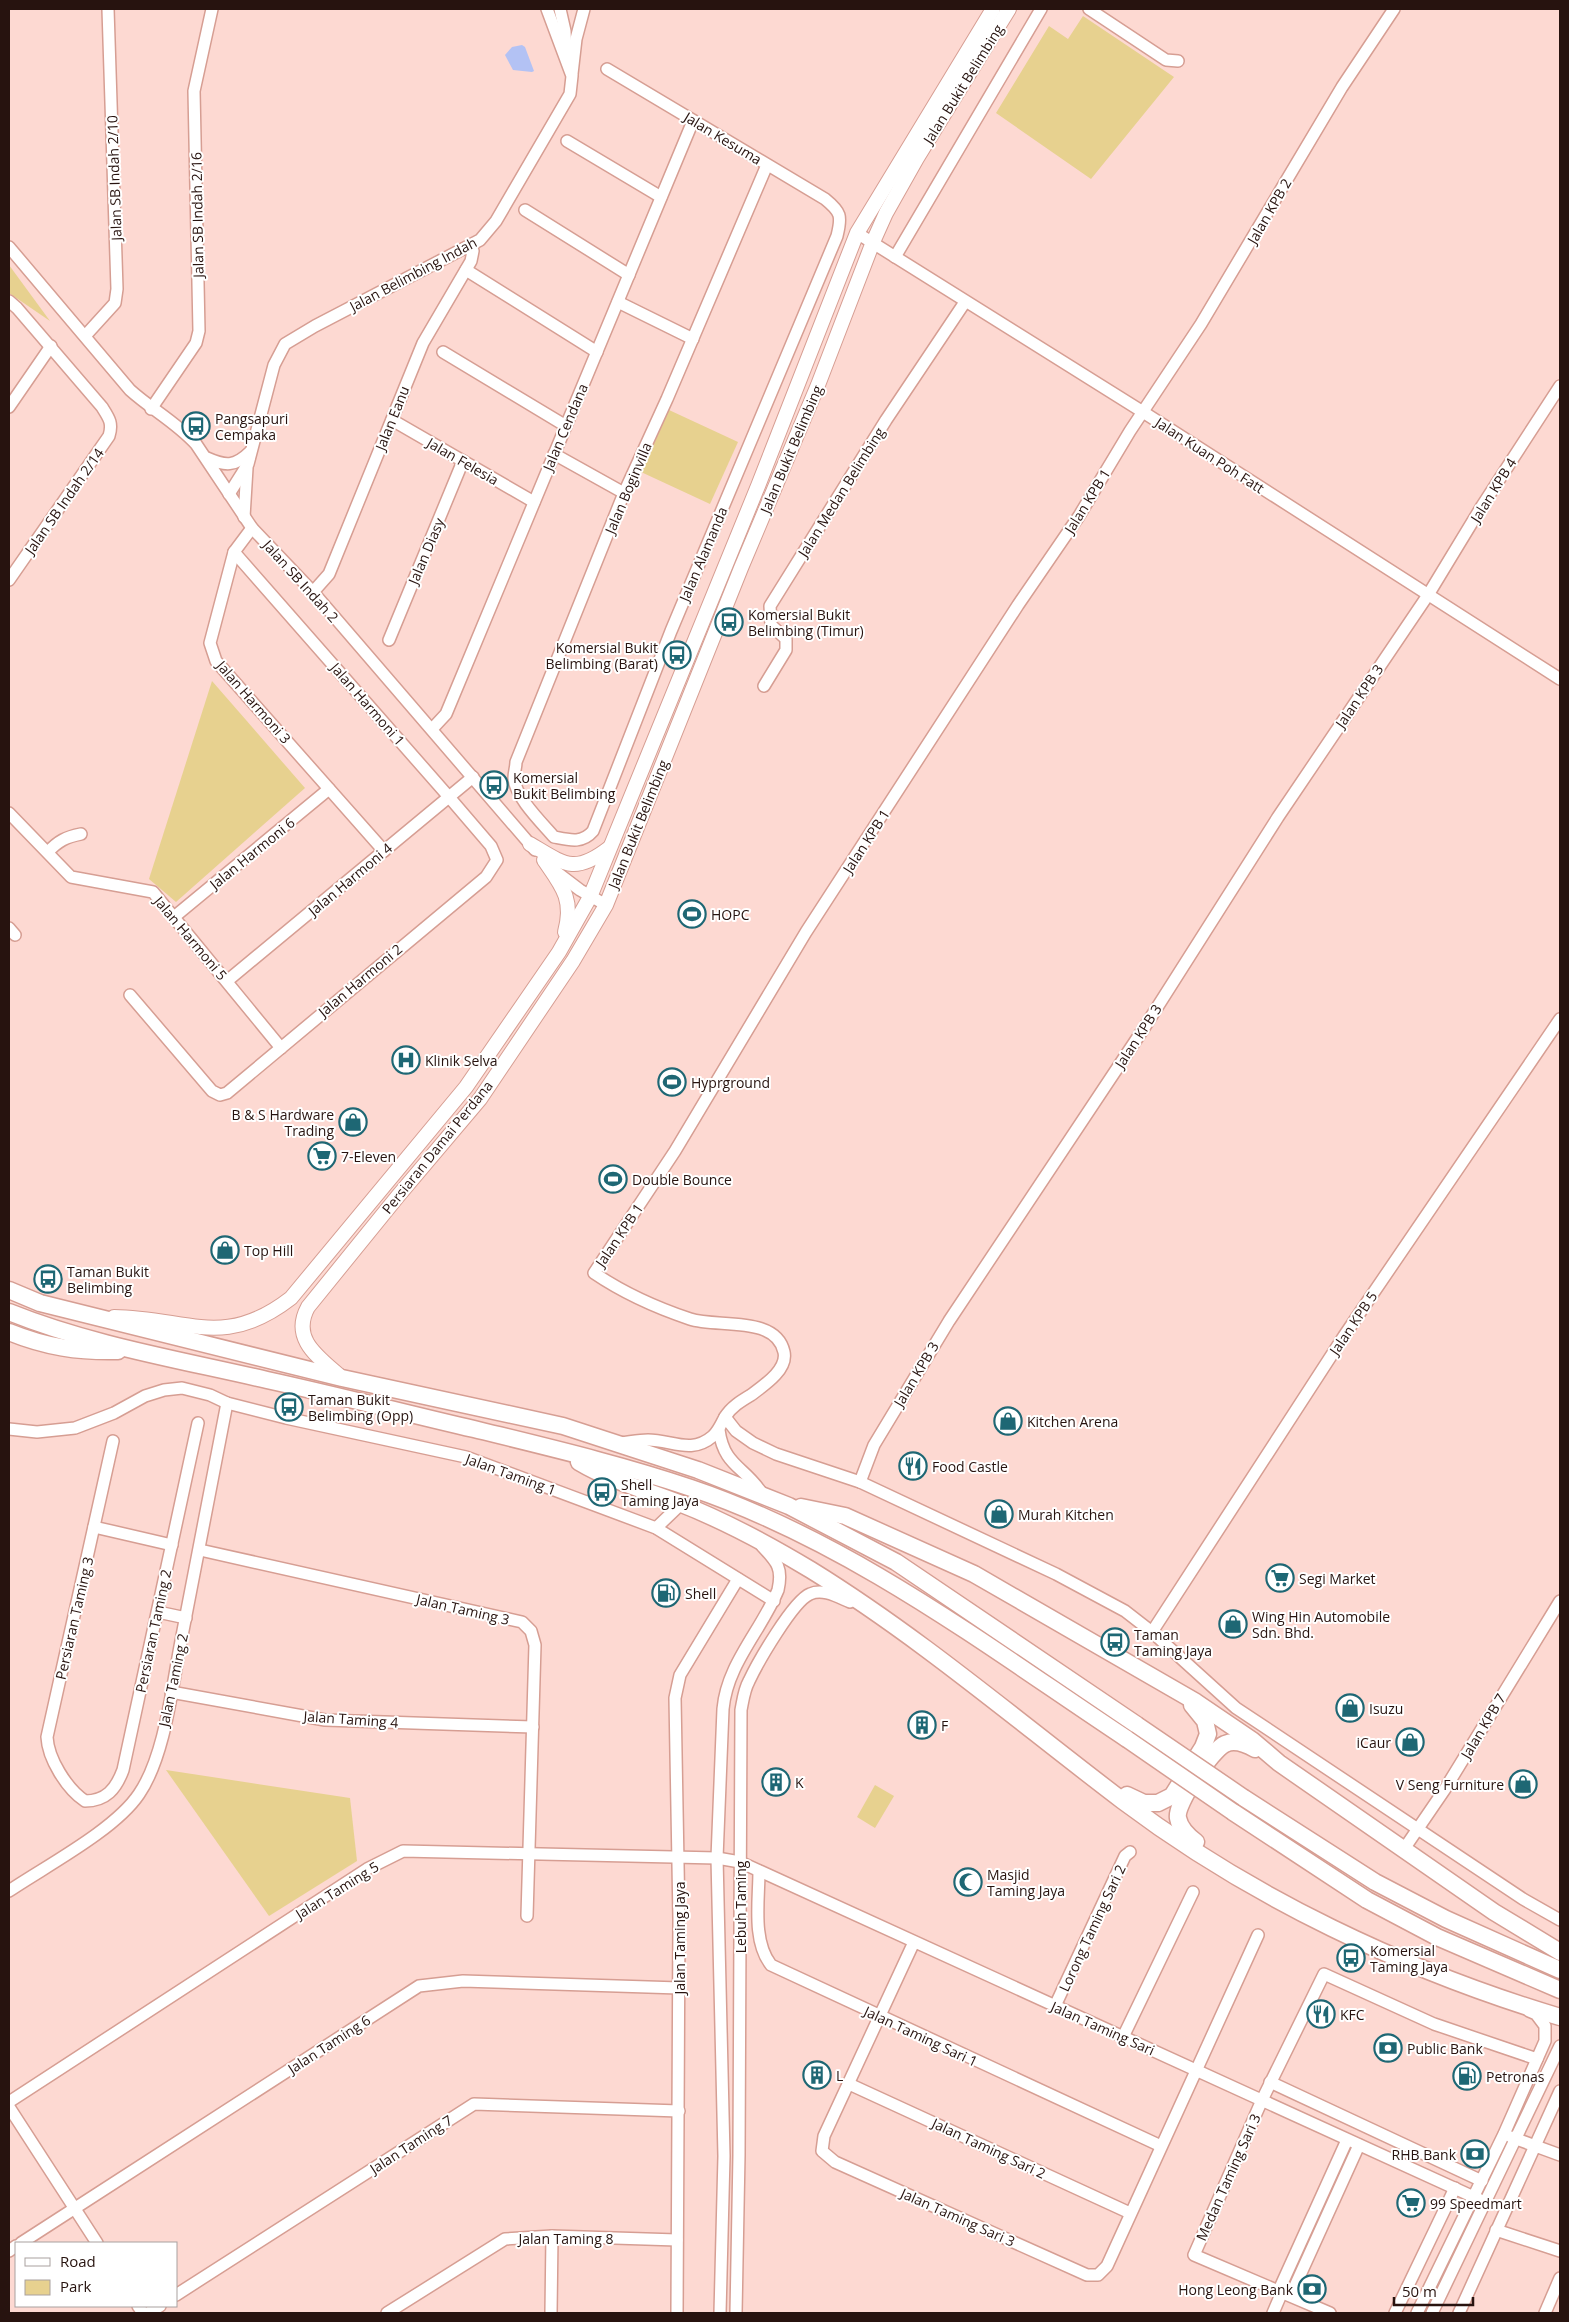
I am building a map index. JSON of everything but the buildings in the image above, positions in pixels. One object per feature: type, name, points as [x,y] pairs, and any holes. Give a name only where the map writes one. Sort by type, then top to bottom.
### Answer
[{"type":"highway","points":[[9,1290],[40,1303],[342,1378],[563,1426],[620,1443],[789,1506],[896,1562],[1244,1798],[1376,1882],[1446,1918],[1560,1970]]},
{"type":"highway","points":[[9,1312],[35,1322],[136,1350],[298,1386],[555,1449],[691,1488],[758,1513],[886,1579],[1127,1739],[1233,1812],[1376,1904],[1437,1937],[1560,1990]]},
{"type":"highway","points":[[9,1332],[82,1352],[136,1350]]},
{"type":"highway","points":[[555,1449],[605,1477],[681,1504],[809,1569],[877,1613],[1123,1801],[1186,1844],[1332,1929],[1408,1962],[1507,2001],[1560,2017]]},
{"type":"highway","points":[[789,1506],[813,1508],[845,1516],[974,1574],[1196,1702],[1252,1740],[1279,1763]]},
{"type":"highway","points":[[1099,1782],[1144,1803],[1158,1803],[1172,1796],[1203,1747],[1208,1734],[1205,1721],[1194,1707],[1168,1686]]},
{"type":"highway","points":[[1235,1874],[1182,1830],[1177,1816],[1181,1802],[1212,1755],[1224,1744],[1235,1741],[1247,1745],[1279,1763],[1494,1912],[1560,1952]]},
{"type":"main road","name":"Jalan Bukit Belimbing","points":[[590,897],[758,486],[842,266],[857,233],[993,9]]},
{"type":"main road","name":"Jalan Bukit Belimbing","points":[[606,906],[886,213],[917,158],[1009,9]]},
{"type":"main road","points":[[530,844],[561,862],[576,865],[592,862],[609,848]]},
{"type":"main road","points":[[544,860],[564,888],[569,902],[569,918],[559,952]]},
{"type":"main road","name":"Persiaran Damai Perdana","points":[[96,1317],[136,1318],[210,1329],[232,1328],[273,1312],[292,1298],[466,1087],[559,952],[590,897]]},
{"type":"main road","name":"Persiaran Damai Perdana","points":[[342,1378],[303,1338],[301,1327],[308,1307],[480,1098],[573,961],[606,906]]},
{"type":"street","name":"Jalan SB Indah 2/10","points":[[85,336],[115,303],[118,289],[108,9]]},
{"type":"street","name":"Jalan SB Indah 2/16","points":[[151,409],[196,343],[199,331],[194,91],[212,9]]},
{"type":"street","points":[[547,9],[572,76]]},
{"type":"street","points":[[560,9],[565,31],[566,60]]},
{"type":"street","name":"Jalan Belimbing Indah","points":[[229,494],[249,458],[274,365],[285,344],[314,326],[471,245],[488,232],[570,94],[576,39],[584,9]]},
{"type":"street","points":[[895,257],[1041,9]]},
{"type":"street","points":[[1089,9],[1166,60],[1178,60]]},
{"type":"street","name":"Jalan KPB 2","points":[[1143,412],[1236,268],[1342,87],[1394,9]]},
{"type":"street","name":"Jalan Kesuma","points":[[606,68],[818,194],[838,210]]},
{"type":"street","name":"Jalan Cendana","points":[[432,729],[446,714],[693,121]]},
{"type":"street","points":[[567,141],[661,197]]},
{"type":"street","name":"Jalan Boginvilla","points":[[533,813],[518,791],[514,779],[516,762],[624,493],[693,339],[767,164]]},
{"type":"street","points":[[525,210],[629,275]]},
{"type":"street","name":"Jalan Alamanda","points":[[533,813],[554,837],[578,841],[593,831],[670,631],[837,236],[840,221],[838,210]]},
{"type":"street","name":"Jalan Kuan Poh Fatt","points":[[857,233],[1143,412],[1560,679]]},
{"type":"street","name":"Jalan Eanu","points":[[313,592],[329,574],[423,343],[466,270],[473,251],[471,245]]},
{"type":"street","name":"Jalan SB Indah 2","points":[[9,247],[130,390],[151,409],[186,433],[207,458],[252,528],[313,592],[544,860],[566,881],[606,906]]},
{"type":"street","points":[[466,270],[597,352]]},
{"type":"street","points":[[9,301],[18,308],[51,346],[9,408]]},
{"type":"street","points":[[618,302],[693,339]]},
{"type":"street","name":"Jalan Medan Belimbing","points":[[764,686],[786,650],[786,639],[771,625],[770,606],[886,420],[965,302]]},
{"type":"street","name":"Jalan SB Indah 2/14","points":[[9,580],[109,436],[111,420],[51,346]]},
{"type":"street","points":[[443,352],[566,426]]},
{"type":"street","name":"Jalan KPB 4","points":[[1428,595],[1486,499],[1560,386]]},
{"type":"street","name":"Jalan KPB 1","points":[[725,1417],[734,1406],[766,1384],[776,1374],[785,1354],[781,1342],[762,1328],[691,1320],[613,1286],[594,1273],[675,1151],[806,932],[1013,612],[1079,516],[1143,412]]},
{"type":"street","name":"Jalan Felesia","points":[[392,420],[534,502]]},
{"type":"street","points":[[554,454],[624,493]]},
{"type":"street","points":[[207,458],[223,465],[233,465],[249,458],[244,517]]},
{"type":"street","name":"Jalan Diasy","points":[[389,640],[463,461]]},
{"type":"street","name":"Jalan Harmoni 3","points":[[252,528],[234,552],[210,643],[216,661],[384,851]]},
{"type":"street","name":"Jalan Harmoni 1","points":[[234,552],[449,797],[490,846],[496,860]]},
{"type":"street","name":"Jalan KPB 3","points":[[860,1482],[874,1446],[949,1320],[1144,1028],[1278,817],[1428,595]]},
{"type":"street","name":"Jalan Harmoni 4","points":[[227,981],[473,777]]},
{"type":"street","name":"Jalan Harmoni 6","points":[[174,917],[329,790]]},
{"type":"street","name":"Jalan Harmoni 5","points":[[9,813],[71,877],[152,892],[281,1048]]},
{"type":"street","points":[[516,828],[533,813]]},
{"type":"street","points":[[48,852],[57,842],[67,837],[81,834]]},
{"type":"street","name":"Jalan Harmoni 2","points":[[130,995],[212,1091],[220,1095],[227,1093],[486,877],[496,860]]},
{"type":"street","name":"Jalan KPB 5","points":[[1152,1632],[1344,1336],[1560,1019]]},
{"type":"street","name":"Jalan Taming 1","points":[[9,1429],[37,1432],[75,1428],[164,1390],[182,1388],[210,1395],[227,1403],[286,1418],[466,1457],[656,1528],[774,1601]]},
{"type":"street","name":"Jalan Taming 2","points":[[9,1891],[107,1827],[125,1811],[139,1795],[157,1757],[200,1550],[227,1403]]},
{"type":"street","points":[[620,1443],[649,1440],[695,1447],[719,1430],[725,1417],[736,1431],[753,1443],[776,1454],[860,1482],[1056,1574],[1125,1611],[1152,1632],[1236,1708],[1523,1899],[1560,1920]]},
{"type":"street","name":"Persiaran Taming 2","points":[[72,1789],[85,1801],[95,1801],[106,1797],[118,1784],[158,1612],[198,1423]]},
{"type":"street","points":[[719,1430],[721,1444],[726,1456],[753,1479],[763,1495]]},
{"type":"street","name":"Persiaran Taming 3","points":[[72,1789],[48,1748],[47,1738],[113,1441]]},
{"type":"street","points":[[656,1528],[681,1504]]},
{"type":"street","points":[[94,1527],[172,1545]]},
{"type":"street","name":"Lebuh Taming","points":[[720,2313],[724,2156],[717,1858],[724,1692],[732,1673],[774,1601],[781,1576],[776,1561],[757,1541]]},
{"type":"street","name":"Jalan Taming 3","points":[[200,1550],[522,1622],[531,1631],[535,1645],[527,1916]]},
{"type":"street","name":"Jalan Taming Jaya","points":[[677,2313],[679,1988],[675,1698],[680,1675],[738,1579]]},
{"type":"street","name":"Lebuh Taming","points":[[736,2313],[739,2154],[741,1710],[743,1694],[790,1613],[810,1593],[826,1592],[877,1613]]},
{"type":"street","name":"Jalan KPB 7","points":[[1404,1849],[1560,1601]]},
{"type":"street","points":[[158,1612],[186,1618]]},
{"type":"street","name":"Jalan Taming 4","points":[[171,1692],[325,1720],[533,1727]]},
{"type":"street","name":"Jalan Taming 5","points":[[9,2102],[387,1858],[403,1851],[717,1858]]},
{"type":"street","name":"Lorong Taming Sari 2","points":[[1055,2006],[1125,1856],[1130,1852]]},
{"type":"street","name":"Jalan Taming Sari","points":[[717,1858],[740,1862],[1487,2203]]},
{"type":"street","name":"Jalan Taming Sari 1","points":[[759,1871],[759,1937],[765,1958],[771,1965],[1160,2146]]},
{"type":"street","points":[[1123,2037],[1193,1892]]},
{"type":"street","points":[[1130,2213],[1258,1935]]},
{"type":"street","points":[[849,2084],[914,1942]]},
{"type":"street","points":[[1262,2100],[1324,1974],[1434,2024],[1537,2059]]},
{"type":"street","name":"Jalan Taming 6","points":[[22,2242],[419,1986],[463,1981],[679,1988]]},
{"type":"street","points":[[1417,2313],[1482,2181],[1545,2041],[1545,2026],[1536,2014],[1507,2001]]},
{"type":"street","points":[[1432,2313],[1487,2203],[1560,2046]]},
{"type":"street","points":[[1270,2082],[1482,2181]]},
{"type":"street","name":"Jalan Taming Sari 3","points":[[849,2084],[824,2136],[822,2151],[835,2162],[1087,2275],[1098,2274],[1107,2266],[1130,2213]]},
{"type":"street","name":"Jalan Taming Sari 2","points":[[849,2084],[1130,2213]]},
{"type":"street","points":[[1459,2313],[1560,2091]]},
{"type":"street","name":"Medan Taming Sari 3","points":[[1262,2100],[1194,2255],[1330,2313]]},
{"type":"street","name":"Jalan Taming 7","points":[[178,2294],[474,2104],[679,2111]]},
{"type":"street","points":[[9,2107],[96,2242]]},
{"type":"street","points":[[1504,2134],[1560,2155]]},
{"type":"street","points":[[1284,2292],[1347,2140]]},
{"type":"street","points":[[1273,2313],[1359,2145]]},
{"type":"street","points":[[1395,2313],[1455,2188]]},
{"type":"street","points":[[1496,2230],[1560,2251]]},
{"type":"street","points":[[551,2313],[552,2236]]},
{"type":"street","name":"Jalan Taming 8","points":[[387,2313],[505,2239],[552,2236],[677,2240]]},
{"type":"street","points":[[1545,2313],[1560,2278]]},
{"type":"green space","points":[[1083,16],[1174,77],[1091,179],[996,113],[1049,26],[1068,39]]},
{"type":"green space","points":[[9,265],[50,321],[9,293]]},
{"type":"green space","points":[[669,410],[738,442],[710,504],[641,472]]},
{"type":"green space","points":[[212,681],[305,788],[176,902],[149,879]]},
{"type":"green space","points":[[166,1770],[350,1798],[357,1861],[269,1916]]},
{"type":"green space","points":[[875,1785],[894,1796],[875,1828],[857,1817]]},
{"type":"water","points":[[522,45],[525,47],[534,71],[532,72],[513,70],[505,55],[512,47]]},
{"type":"place","name":"Pangsapuri Cempaka","points":[[196,426]]},
{"type":"place","name":"Komersial Bukit Belimbing (Timur)","points":[[729,622]]},
{"type":"place","name":"Komersial Bukit Belimbing (Barat)","points":[[677,655]]},
{"type":"place","name":"Komersial Bukit Belimbing","points":[[494,785]]},
{"type":"place","name":"HOPC","points":[[692,914]]},
{"type":"place","name":"Klinik Selva","points":[[406,1060]]},
{"type":"place","name":"Hyprground","points":[[672,1082]]},
{"type":"place","name":"B & S Hardware Trading","points":[[353,1122]]},
{"type":"place","name":"7-Eleven","points":[[322,1156]]},
{"type":"place","name":"Double Bounce","points":[[613,1179]]},
{"type":"place","name":"Top Hill","points":[[225,1250]]},
{"type":"place","name":"Taman Bukit Belimbing","points":[[48,1279]]},
{"type":"place","name":"Taman Bukit Belimbing (Opp)","points":[[289,1407]]},
{"type":"place","name":"Kitchen Arena","points":[[1008,1421]]},
{"type":"place","name":"Food Castle","points":[[913,1466]]},
{"type":"place","name":"Shell Taming Jaya","points":[[602,1492]]},
{"type":"place","name":"Murah Kitchen","points":[[999,1514]]},
{"type":"place","name":"Segi Market","points":[[1280,1578]]},
{"type":"place","name":"Shell","points":[[666,1593]]},
{"type":"place","name":"Wing Hin Automobile Sdn. Bhd.","points":[[1233,1624]]},
{"type":"place","name":"Taman Taming Jaya","points":[[1115,1642]]},
{"type":"place","name":"Isuzu","points":[[1350,1708]]},
{"type":"place","name":"F","points":[[922,1725]]},
{"type":"place","name":"iCaur","points":[[1410,1742]]},
{"type":"place","name":"K","points":[[776,1782]]},
{"type":"place","name":"V Seng Furniture","points":[[1523,1784]]},
{"type":"place","name":"Masjid Taming Jaya","points":[[968,1882]]},
{"type":"place","name":"Komersial Taming Jaya","points":[[1351,1958]]},
{"type":"place","name":"KFC","points":[[1321,2014]]},
{"type":"place","name":"Public Bank","points":[[1388,2048]]},
{"type":"place","name":"L","points":[[817,2075]]},
{"type":"place","name":"Petronas","points":[[1467,2076]]},
{"type":"place","name":"RHB Bank","points":[[1475,2154]]},
{"type":"place","name":"99 Speedmart","points":[[1411,2203]]},
{"type":"place","name":"Hong Leong Bank","points":[[1312,2289]]}]
